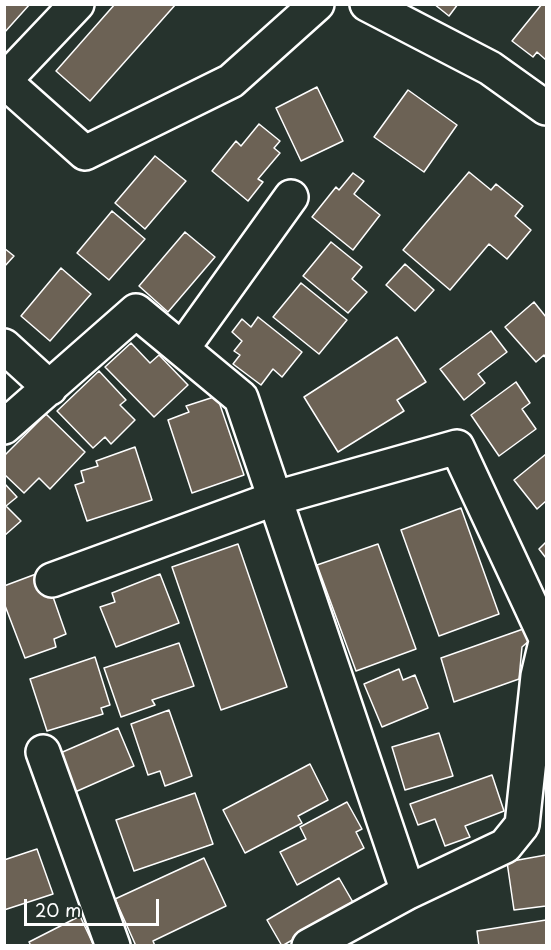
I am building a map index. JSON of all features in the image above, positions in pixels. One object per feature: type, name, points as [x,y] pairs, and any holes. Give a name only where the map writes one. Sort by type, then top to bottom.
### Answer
[{"type":"street","points":[[77,4],[4,81],[85,153],[231,81],[317,4]]},
{"type":"street","points":[[367,4],[490,68],[546,108]]},
{"type":"street","points":[[182,350],[291,197]]},
{"type":"street","points":[[4,427],[136,311],[241,398],[408,892]]},
{"type":"street","points":[[4,346],[50,388]]},
{"type":"street","points":[[52,580],[276,498],[458,447],[546,640],[538,676],[534,829],[505,846],[408,892],[309,945]]},
{"type":"street","points":[[44,752],[113,945]]},
{"type":"building","points":[[4,4],[30,4],[4,33]]},
{"type":"building","points":[[115,4],[176,4],[90,101],[56,71]]},
{"type":"building","points":[[434,4],[458,4],[449,16]]},
{"type":"building","points":[[542,4],[546,4],[546,60],[537,52],[533,57],[512,41]]},
{"type":"building","points":[[317,87],[343,141],[301,161],[276,108]]},
{"type":"building","points":[[408,90],[457,125],[424,172],[374,137]]},
{"type":"building","points":[[259,124],[280,141],[274,148],[280,153],[258,179],[263,182],[248,201],[212,171],[236,141],[241,146]]},
{"type":"building","points":[[155,156],[186,181],[145,229],[115,203]]},
{"type":"building","points":[[469,172],[491,190],[496,184],[523,206],[515,216],[531,230],[507,259],[489,244],[450,290],[403,250]]},
{"type":"building","points":[[353,173],[364,181],[354,194],[380,215],[353,250],[312,217],[336,187],[339,190]]},
{"type":"building","points":[[112,211],[145,239],[109,280],[77,253]]},
{"type":"building","points":[[185,232],[215,257],[168,312],[139,286]]},
{"type":"building","points":[[331,242],[362,267],[352,279],[367,292],[348,313],[303,276]]},
{"type":"building","points":[[4,248],[14,256],[4,267]]},
{"type":"building","points":[[405,264],[434,290],[415,311],[386,285]]},
{"type":"building","points":[[61,268],[91,294],[50,341],[21,316]]},
{"type":"building","points":[[301,283],[347,320],[319,354],[273,317]]},
{"type":"building","points":[[534,302],[546,317],[546,358],[544,355],[536,362],[505,327]]},
{"type":"building","points":[[258,317],[302,352],[282,377],[273,369],[261,385],[233,364],[240,355],[234,351],[242,341],[232,332],[242,319],[251,327]]},
{"type":"building","points":[[491,331],[507,352],[478,374],[485,383],[464,400],[440,369]]},
{"type":"building","points":[[397,337],[426,382],[397,400],[404,411],[338,452],[304,397]]},
{"type":"building","points":[[131,343],[150,363],[159,355],[188,385],[154,417],[105,367]]},
{"type":"building","points":[[99,371],[126,400],[120,405],[135,420],[111,444],[105,437],[93,448],[57,411]]},
{"type":"building","points":[[516,382],[530,403],[522,409],[536,429],[499,456],[471,415]]},
{"type":"building","points":[[217,396],[244,475],[192,493],[168,420],[189,412],[186,406]]},
{"type":"building","points":[[46,414],[85,452],[50,489],[39,478],[24,493],[4,474],[4,456]]},
{"type":"building","points":[[135,447],[152,500],[87,521],[75,485],[84,482],[81,471],[98,466],[96,461]]},
{"type":"building","points":[[546,454],[546,501],[537,509],[514,480]]},
{"type":"building","points":[[4,483],[17,497],[6,506],[21,521],[4,536]]},
{"type":"building","points":[[461,508],[499,614],[439,636],[401,530]]},
{"type":"building","points":[[546,542],[546,558],[539,549]]},
{"type":"building","points":[[238,544],[287,687],[221,710],[172,567]]},
{"type":"building","points":[[378,544],[416,649],[356,671],[317,565]]},
{"type":"building","points":[[44,571],[66,634],[54,639],[56,647],[25,658],[4,603],[4,586]]},
{"type":"building","points":[[160,574],[179,623],[116,647],[100,607],[115,602],[112,593]]},
{"type":"building","points":[[526,628],[530,640],[522,647],[519,679],[454,702],[441,658]]},
{"type":"building","points":[[179,643],[194,686],[152,700],[155,705],[121,717],[104,668]]},
{"type":"building","points":[[95,657],[110,705],[101,708],[103,714],[47,731],[30,679]]},
{"type":"building","points":[[399,669],[403,680],[415,675],[428,708],[382,727],[364,684]]},
{"type":"building","points":[[169,710],[192,776],[165,786],[160,771],[148,775],[131,724]]},
{"type":"building","points":[[118,728],[134,766],[75,792],[58,754]]},
{"type":"building","points":[[439,733],[453,776],[405,790],[392,747]]},
{"type":"building","points":[[310,764],[328,800],[298,816],[302,823],[245,853],[223,810]]},
{"type":"building","points":[[492,775],[504,811],[465,826],[470,837],[445,846],[435,819],[418,825],[410,804]]},
{"type":"building","points":[[195,793],[213,844],[134,871],[116,820]]},
{"type":"building","points":[[347,802],[362,829],[356,832],[364,848],[297,885],[280,852],[306,839],[300,827]]},
{"type":"building","points":[[37,849],[53,894],[4,910],[4,860]]},
{"type":"building","points":[[546,855],[546,906],[514,910],[507,862]]},
{"type":"building","points":[[204,858],[226,906],[153,941],[155,946],[136,946],[115,899]]},
{"type":"building","points":[[339,878],[354,904],[282,946],[267,920]]},
{"type":"building","points":[[80,916],[94,946],[31,946],[29,942]]},
{"type":"building","points":[[546,920],[546,946],[479,946],[477,931]]}]
